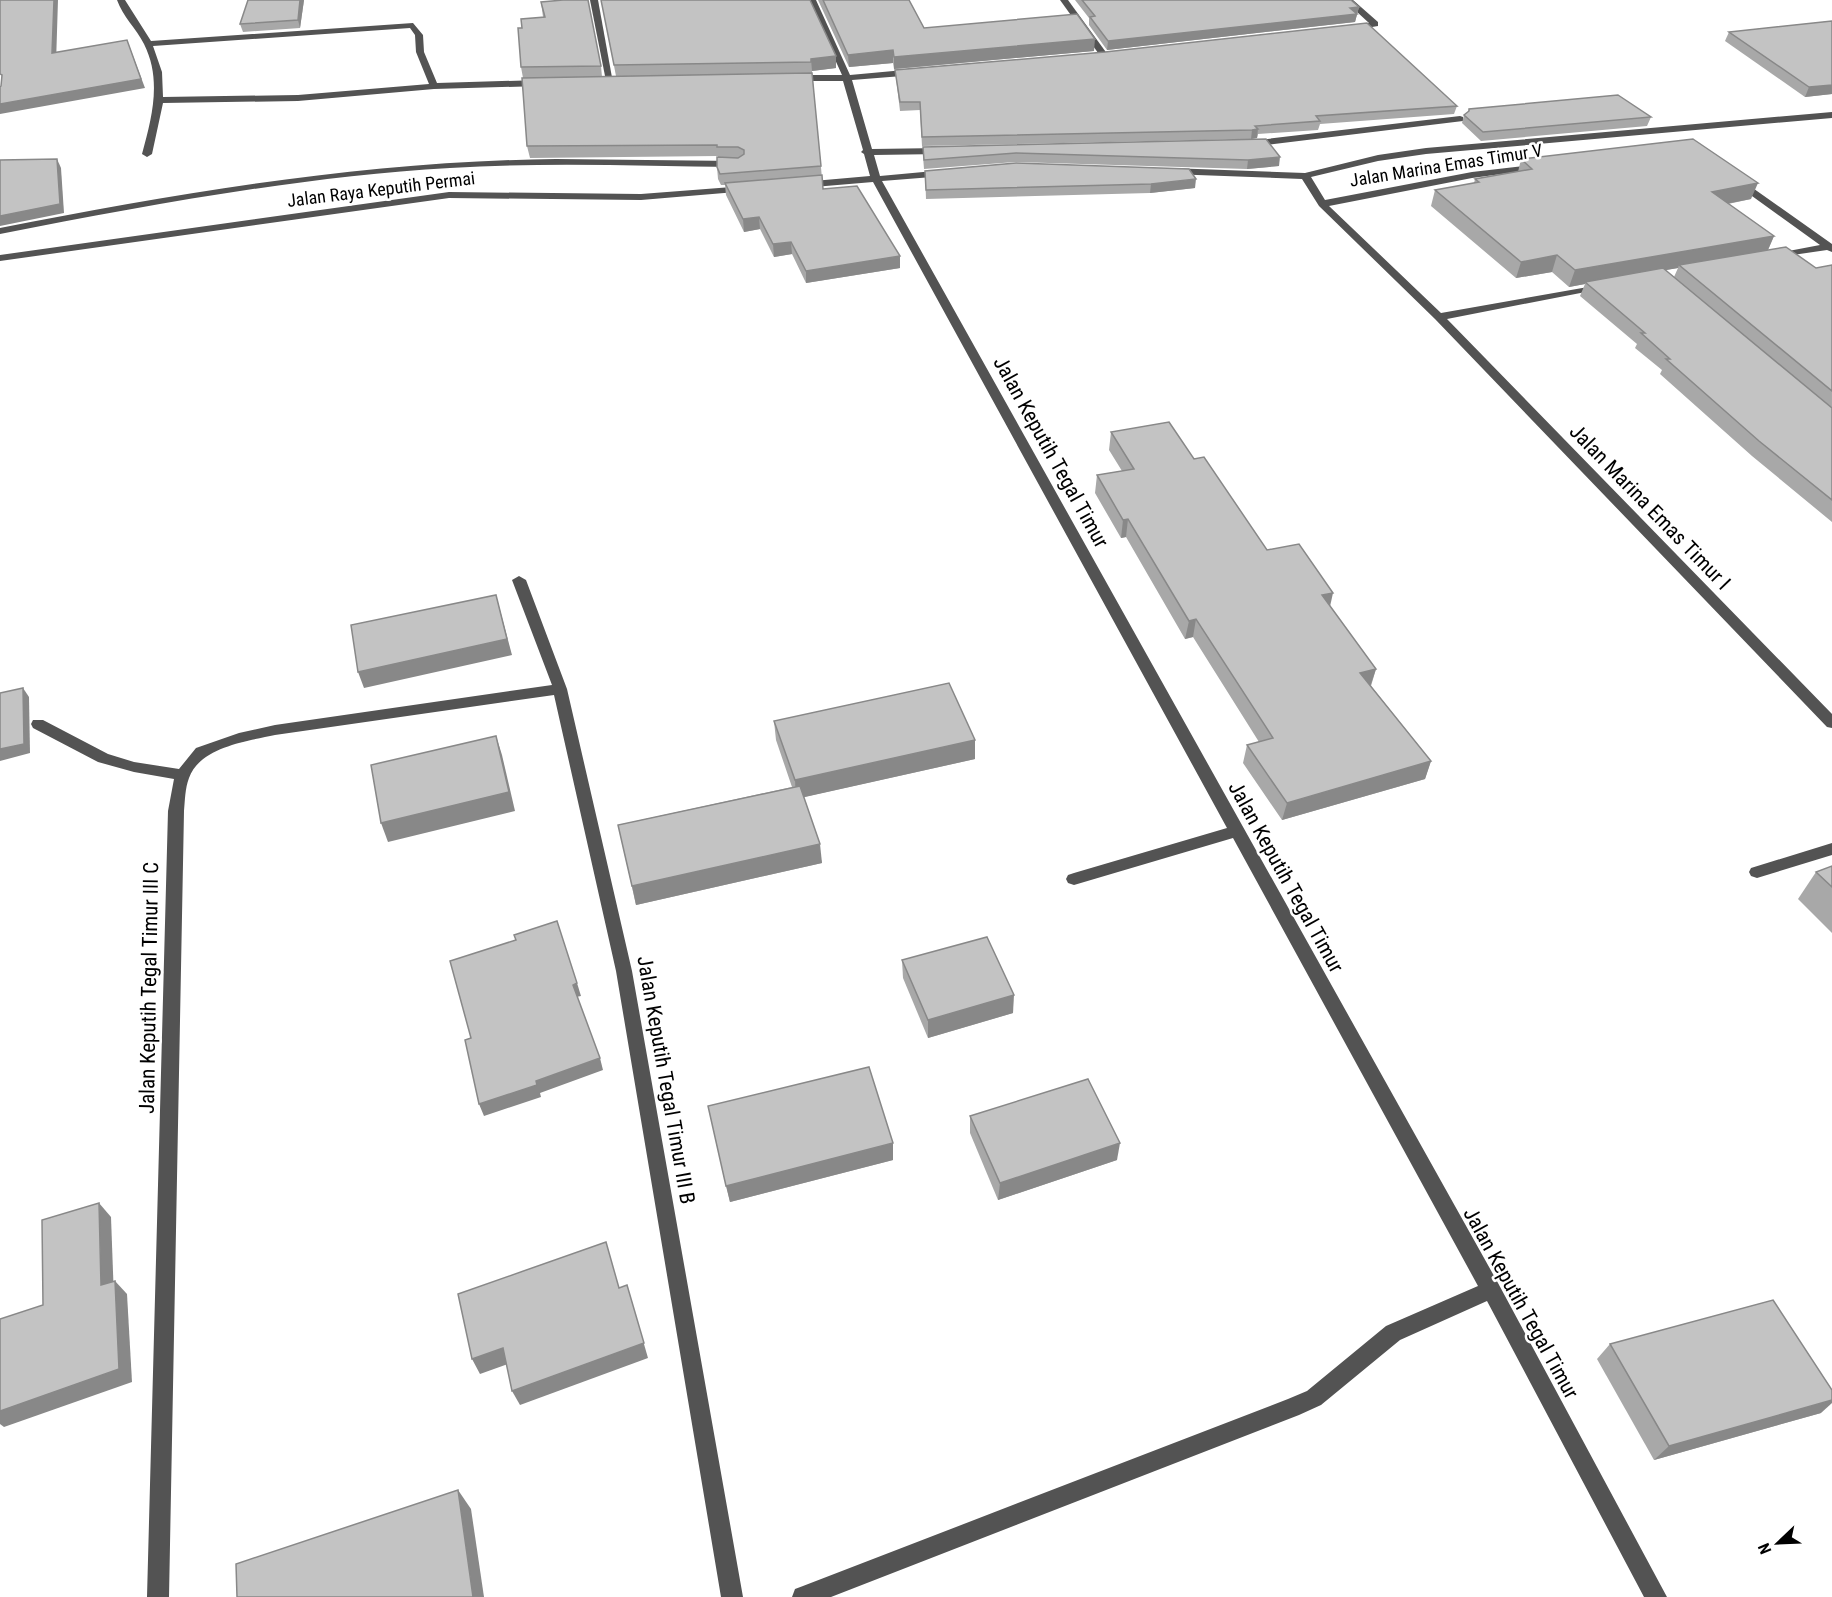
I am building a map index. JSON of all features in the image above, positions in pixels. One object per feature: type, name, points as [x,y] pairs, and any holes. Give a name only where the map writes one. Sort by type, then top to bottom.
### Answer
[{"type":"street","points":[[121,0],[148,44],[160,78],[160,100],[147,154]]},
{"type":"street","points":[[594,0],[610,81]]},
{"type":"street","name":"Jalan Keputih Tegal Timur","points":[[812,0],[847,78],[866,152],[876,179],[1491,1290],[1656,1597]]},
{"type":"street","points":[[1064,0],[1100,56],[1116,54]]},
{"type":"street","points":[[1345,30],[1375,24],[1348,0]]},
{"type":"street","points":[[148,44],[413,25],[419,36],[420,52],[434,86]]},
{"type":"street","points":[[787,78],[847,78],[928,71]]},
{"type":"street","points":[[598,81],[622,81]]},
{"type":"street","points":[[160,100],[298,98],[434,86],[551,83]]},
{"type":"street","points":[[1155,171],[1305,176],[1378,158],[1426,151],[1832,115]]},
{"type":"street","points":[[1239,144],[1460,119]]},
{"type":"street","points":[[866,152],[950,151]]},
{"type":"street","points":[[0,231],[225,188],[357,172],[452,165],[739,164]]},
{"type":"street","name":"Jalan Marina Emas Timur V","points":[[1322,204],[1461,177],[1554,164]]},
{"type":"street","points":[[793,185],[958,172]]},
{"type":"street","points":[[1724,172],[1830,248]]},
{"type":"street","name":"Jalan Marina Emas Timur I","points":[[1305,176],[1315,189],[1322,204],[1439,317],[1832,723]]},
{"type":"street","name":"Jalan Raya Keputih Permai","points":[[0,258],[449,195],[641,197],[758,188]]},
{"type":"street","points":[[1761,258],[1830,248]]},
{"type":"street","points":[[1439,317],[1615,284]]},
{"type":"street","name":"Jalan Keputih Tegal Timur III B","points":[[519,580],[560,689],[624,971],[732,1597]]},
{"type":"street","points":[[38,724],[103,758],[182,775],[201,752],[239,738],[275,730],[560,689]]},
{"type":"street","name":"Jalan Keputih Tegal Timur III C","points":[[158,1597],[176,811],[182,775]]},
{"type":"street","points":[[1074,879],[1237,831]]},
{"type":"street","points":[[1757,872],[1832,849]]},
{"type":"street","points":[[803,1597],[1292,1408],[1314,1398],[1394,1333],[1491,1290]]},
{"type":"building","points":[[0,0],[54,0],[52,53],[127,40],[141,79],[0,104],[2,75],[0,74]]},
{"type":"building","points":[[248,0],[300,0],[298,20],[240,24]]},
{"type":"building","points":[[588,0],[601,66],[521,67],[518,28],[522,28],[521,19],[545,17],[541,2]]},
{"type":"building","points":[[601,0],[810,0],[836,56],[811,59],[811,62],[614,65]]},
{"type":"building","points":[[823,0],[909,0],[924,28],[1077,14],[1095,39],[894,57],[893,50],[848,55]]},
{"type":"building","points":[[1082,0],[1351,0],[1359,7],[1350,8],[1357,14],[1108,41],[1090,17],[1095,16]]},
{"type":"building","points":[[1832,21],[1832,85],[1809,87],[1729,32]]},
{"type":"building","points":[[1367,23],[1457,106],[1316,116],[1320,121],[1255,126],[1258,129],[1252,130],[922,137],[920,102],[900,102],[895,70],[1105,52]]},
{"type":"building","points":[[812,73],[821,166],[720,174],[717,157],[738,158],[744,154],[744,150],[738,147],[717,147],[717,145],[527,146],[522,78]]},
{"type":"building","points":[[1618,95],[1651,117],[1483,132],[1464,115],[1469,109]]},
{"type":"building","points":[[1266,139],[1280,157],[1248,160],[1016,153],[924,160],[923,147]]},
{"type":"building","points":[[1693,139],[1758,183],[1712,192],[1774,236],[1575,270],[1557,255],[1521,262],[1435,190],[1479,182],[1475,179],[1532,169],[1521,159]]},
{"type":"building","points":[[57,159],[60,204],[0,216],[0,160]]},
{"type":"building","points":[[1016,163],[1189,169],[1196,179],[1151,184],[926,190],[925,171]]},
{"type":"building","points":[[822,175],[823,189],[857,186],[900,256],[806,271],[791,242],[773,244],[759,217],[743,219],[725,183]]},
{"type":"building","points":[[1786,247],[1816,268],[1832,265],[1832,391],[1679,265]]},
{"type":"building","points":[[1663,268],[1832,408],[1832,500],[1759,441],[1666,359],[1670,359],[1641,333],[1645,333],[1585,282]]},
{"type":"building","points":[[1169,422],[1194,459],[1204,457],[1267,550],[1299,544],[1333,593],[1322,595],[1376,669],[1360,673],[1431,761],[1287,803],[1247,745],[1273,738],[1196,619],[1189,621],[1128,519],[1123,520],[1097,475],[1134,469],[1111,432]]},
{"type":"building","points":[[496,595],[507,639],[358,672],[351,625]]},
{"type":"building","points":[[949,683],[975,740],[795,780],[774,721]]},
{"type":"building","points":[[23,688],[24,744],[0,749],[0,693]]},
{"type":"building","points":[[496,736],[509,792],[381,823],[371,765]]},
{"type":"building","points":[[800,786],[820,844],[632,886],[618,825]]},
{"type":"building","points":[[1832,866],[1832,887],[1816,872]]},
{"type":"building","points":[[557,921],[577,983],[573,985],[600,1058],[536,1081],[537,1085],[479,1104],[465,1040],[471,1038],[450,961],[516,940],[514,935]]},
{"type":"building","points":[[987,937],[1014,995],[928,1020],[902,960]]},
{"type":"building","points":[[869,1067],[893,1143],[726,1186],[708,1106]]},
{"type":"building","points":[[1088,1079],[1120,1143],[1000,1183],[970,1116]]},
{"type":"building","points":[[99,1203],[101,1285],[115,1281],[119,1369],[0,1411],[0,1319],[43,1305],[42,1220]]},
{"type":"building","points":[[606,1242],[619,1288],[627,1285],[644,1343],[512,1391],[503,1348],[472,1359],[458,1294]]},
{"type":"building","points":[[1773,1300],[1832,1390],[1832,1400],[1669,1446],[1610,1344]]},
{"type":"building","points":[[458,1490],[473,1597],[237,1597],[236,1564]]}]
